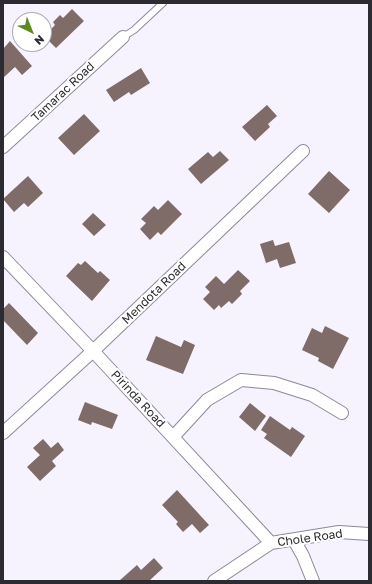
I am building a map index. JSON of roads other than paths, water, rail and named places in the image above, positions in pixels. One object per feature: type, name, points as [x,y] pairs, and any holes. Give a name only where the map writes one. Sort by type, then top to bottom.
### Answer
[{"type":"street","name":"Tamarac Road","points":[[3,147],[123,36]]},
{"type":"street","name":"Mendota Road","points":[[3,433],[93,351],[303,151]]},
{"type":"street","name":"Pirinda Road","points":[[3,258],[93,351],[271,543]]},
{"type":"street","points":[[173,437],[207,400],[241,380],[274,383],[312,395],[342,414]]},
{"type":"street","name":"Chole Road","points":[[214,581],[271,543],[340,532],[369,534]]},
{"type":"street","points":[[294,540],[303,556],[313,581]]},
{"type":"lane","points":[[123,36],[134,30],[163,3]]}]
